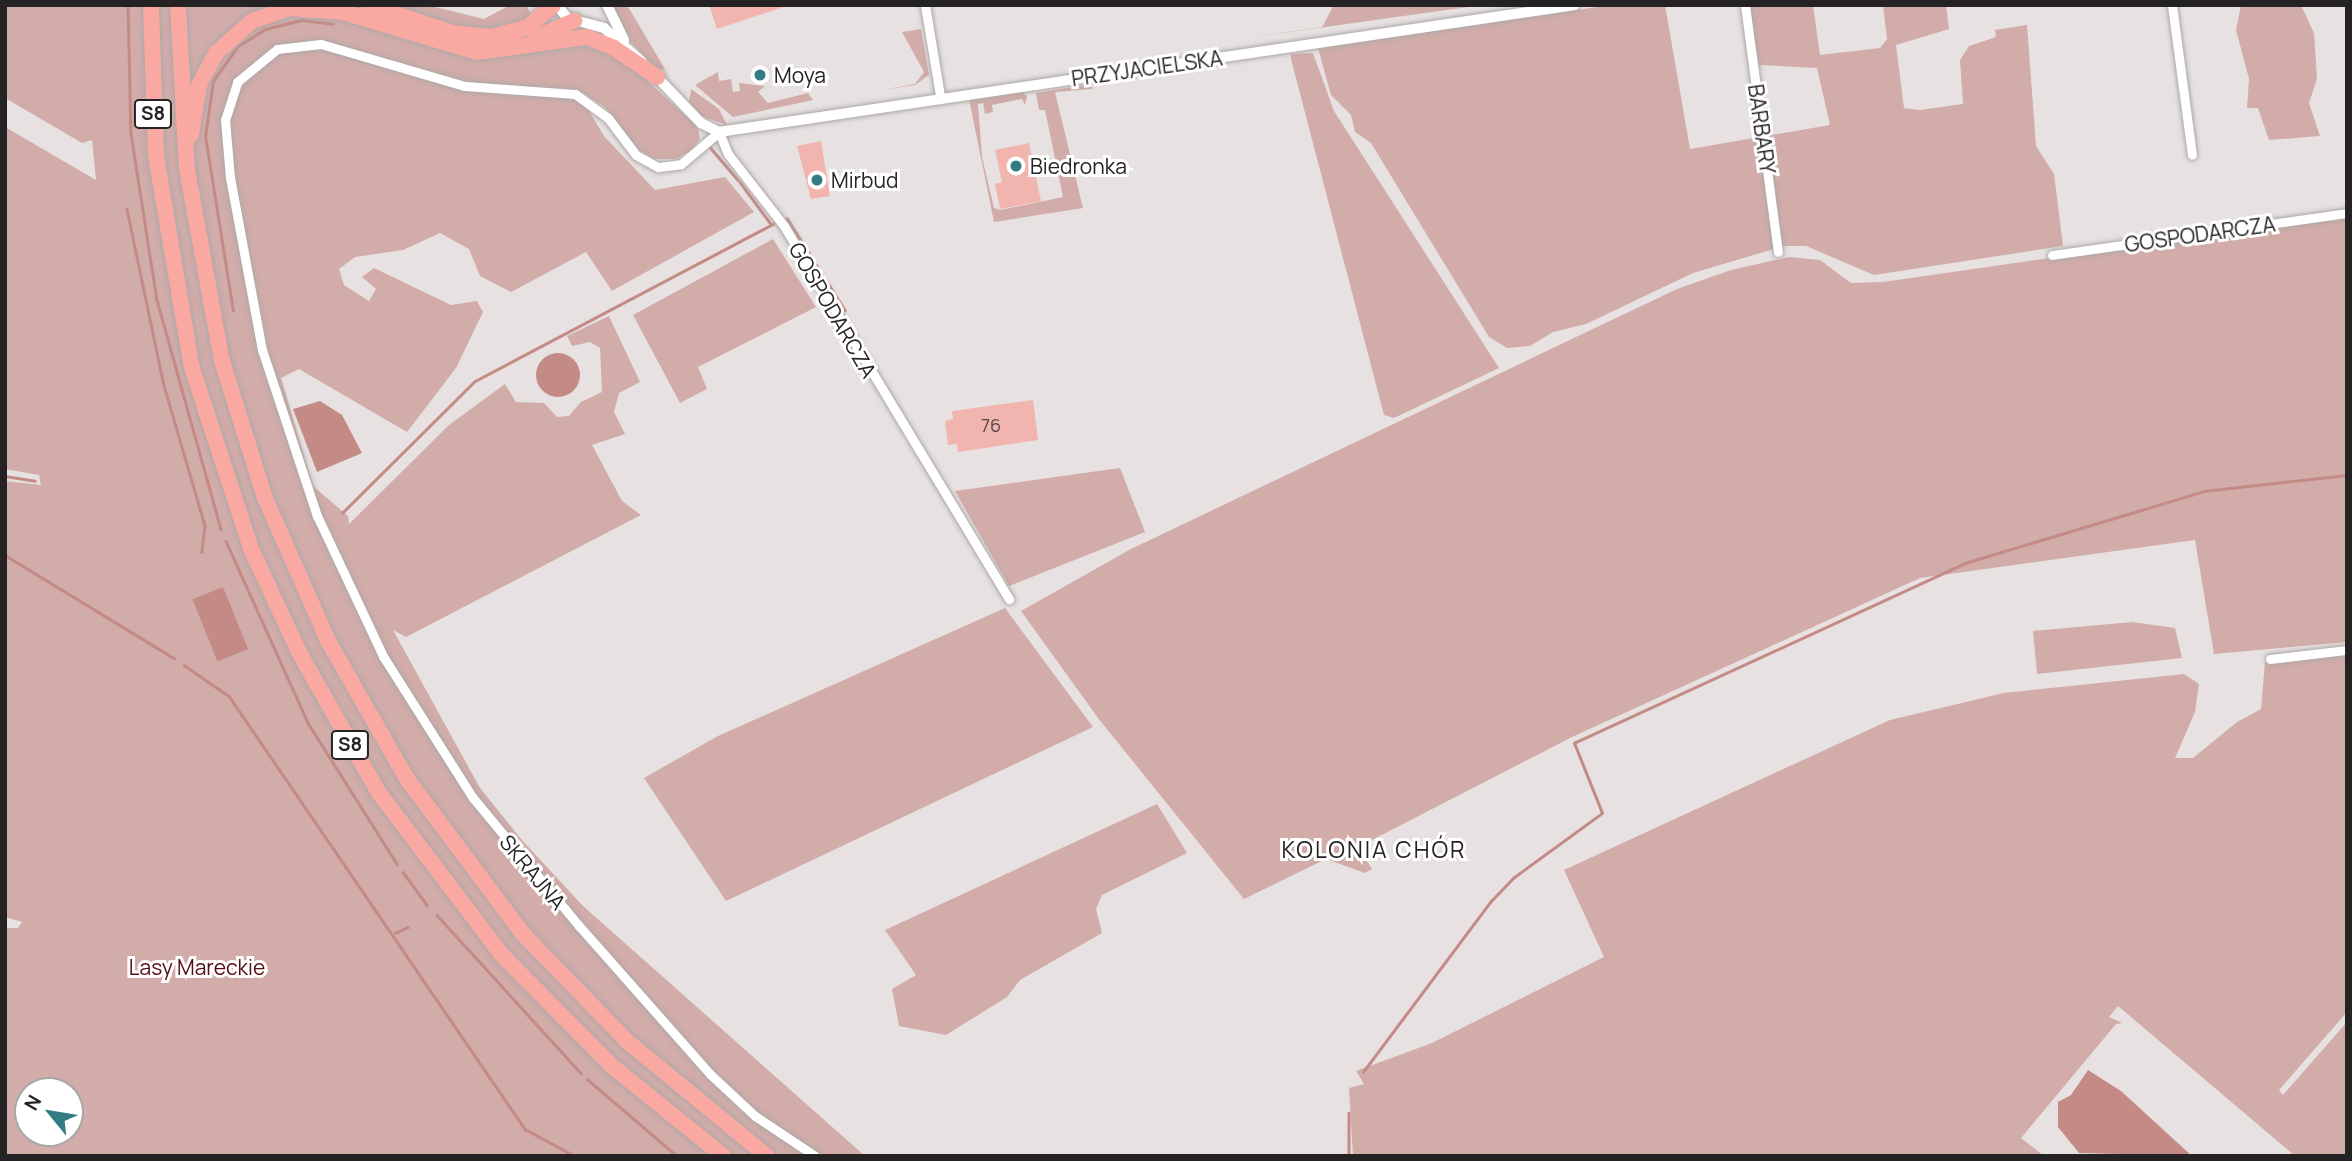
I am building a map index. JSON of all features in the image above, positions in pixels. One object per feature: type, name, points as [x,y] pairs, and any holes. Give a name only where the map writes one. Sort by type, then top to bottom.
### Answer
[{"type":"highway","name":"S8","points":[[151,5],[156,156],[192,368],[251,548],[300,654],[379,793],[500,954],[612,1066],[723,1156]]},
{"type":"highway","name":"S8","points":[[178,5],[187,169],[210,307],[248,449],[302,586],[369,716],[446,836],[522,933],[628,1042],[762,1152]]},
{"type":"highway","points":[[368,5],[453,33],[491,37],[528,27],[555,5]]},
{"type":"highway","points":[[187,169],[196,97],[205,71],[234,34],[270,13],[317,8],[343,12],[477,52],[587,37],[614,48],[657,77]]},
{"type":"highway","points":[[527,44],[559,23],[581,21]]},
{"type":"street","name":"GOSPODARCZA","points":[[555,5],[627,46]]},
{"type":"street","name":"GOSPODARCZA","points":[[581,21],[606,5],[627,46],[701,123],[719,132],[728,154],[784,226],[1009,599]]},
{"type":"street","points":[[925,5],[940,96]]},
{"type":"street","name":"PRZYJACIELSKA","points":[[719,132],[940,96],[1576,5]]},
{"type":"street","name":"BARBARY","points":[[1745,5],[1778,252]]},
{"type":"street","points":[[2172,5],[2192,155]]},
{"type":"street","name":"SKRAJNA","points":[[719,132],[681,163],[658,167],[636,155],[591,102],[561,90],[464,86],[321,44],[277,49],[246,71],[233,91],[225,120],[243,257],[275,396],[323,531],[383,656],[473,798],[710,1074],[755,1115],[816,1156]]},
{"type":"street","name":"GOSPODARCZA","points":[[2052,255],[2347,213]]},
{"type":"street","points":[[2270,659],[2347,650]]},
{"type":"green space","name":"Lasy Mareckie","points":[[5,5],[427,5],[484,19],[510,5],[526,5],[544,36],[565,25],[600,29],[620,46],[585,41],[630,65],[697,126],[700,138],[693,149],[676,159],[654,159],[639,150],[605,107],[576,89],[604,136],[655,190],[725,177],[754,212],[612,291],[586,252],[511,292],[480,276],[469,249],[440,233],[403,250],[355,257],[339,269],[344,285],[369,301],[376,289],[362,277],[374,268],[451,305],[477,301],[483,312],[456,368],[407,432],[299,369],[281,378],[313,486],[348,516],[349,524],[449,425],[505,384],[516,402],[544,403],[557,417],[569,416],[581,402],[602,392],[600,348],[590,342],[572,346],[567,336],[609,316],[640,382],[619,393],[614,412],[625,434],[592,445],[622,501],[641,515],[406,637],[393,630],[480,788],[521,839],[583,906],[865,1156],[5,1156],[5,928],[18,928],[22,922],[5,917],[5,481],[41,485],[39,475],[5,469],[5,127],[96,180],[92,140],[82,143],[5,98]]},
{"type":"green space","points":[[611,5],[627,5],[665,69],[656,69],[629,40]]},
{"type":"green space","points":[[1334,5],[1475,6],[1239,39],[1322,27]]},
{"type":"green space","points":[[1611,5],[1665,5],[1690,149],[1830,125],[1817,68],[1759,65],[1749,5],[1813,5],[1820,55],[1880,48],[1887,39],[1883,5],[1946,5],[1949,29],[1896,45],[1904,108],[1920,110],[1963,104],[1960,60],[1969,46],[1996,37],[1995,30],[2027,25],[2036,146],[2054,174],[2063,246],[1874,275],[1806,246],[1784,246],[1693,273],[1586,324],[1553,332],[1530,346],[1507,348],[1489,337],[1371,143],[1355,132],[1351,115],[1331,95],[1318,48]]},
{"type":"green space","points":[[2241,5],[2301,5],[2314,33],[2317,79],[2309,103],[2320,136],[2269,140],[2258,108],[2247,108],[2249,79],[2236,30]]},
{"type":"green space","points":[[921,29],[929,75],[915,85],[882,90],[915,84],[924,72],[902,32]]},
{"type":"green space","points":[[1313,53],[1334,111],[1499,368],[1394,418],[1384,415],[1291,59],[1291,54]]},
{"type":"green space","points":[[718,72],[719,81],[731,79],[733,92],[740,91],[739,83],[765,86],[758,92],[768,103],[808,93],[813,100],[733,117],[695,85]]},
{"type":"green space","points":[[1091,84],[1093,89],[1055,92],[1083,208],[994,222],[969,99],[1021,91],[1027,96],[1025,105],[1022,99],[992,105],[993,112],[985,114],[983,103],[978,104],[982,157],[994,208],[1000,210],[1063,197],[1045,110],[1039,110],[1036,93]]},
{"type":"green space","points":[[691,89],[719,109],[727,125],[701,116],[689,102]]},
{"type":"green space","points":[[2347,215],[2347,642],[2214,654],[2195,540],[1920,578],[1572,737],[1368,842],[1366,860],[1372,869],[1365,873],[1326,859],[1244,899],[1098,718],[1021,611],[1131,549],[1677,289],[1731,270],[1789,257],[1820,260],[1851,283],[1883,282]]},
{"type":"green space","points":[[773,239],[816,307],[698,367],[707,389],[680,403],[633,315]]},
{"type":"green space","points":[[1120,468],[1145,532],[1009,586],[955,491]]},
{"type":"green space","points":[[1005,608],[1093,727],[726,901],[644,778],[718,736]]},
{"type":"green space","points":[[2132,622],[2175,628],[2182,658],[2037,674],[2033,631]]},
{"type":"green space","points":[[2347,654],[2347,1012],[2279,1090],[2283,1095],[2347,1022],[2347,1156],[2295,1156],[2118,1006],[2109,1017],[2122,1023],[2116,1024],[2021,1138],[2044,1156],[1353,1156],[1349,1088],[1364,1084],[1356,1071],[1432,1043],[1604,957],[1564,870],[1890,720],[2004,693],[2184,674],[2199,684],[2195,712],[2175,758],[2193,758],[2237,722],[2261,709],[2265,662]]},
{"type":"green space","points":[[1157,804],[1187,853],[1102,895],[1096,909],[1102,933],[1020,980],[1007,997],[946,1035],[899,1026],[892,989],[916,975],[885,930]]},
{"type":"shaded area","points":[[558,353],[574,359],[580,375],[574,391],[558,397],[542,391],[536,375],[542,359]]},
{"type":"shaded area","points":[[320,401],[342,415],[362,453],[317,472],[293,409]]},
{"type":"shaded area","points":[[223,587],[248,649],[218,661],[192,599]]},
{"type":"shaded area","points":[[2088,1070],[2121,1091],[2192,1156],[2079,1153],[2058,1127],[2058,1102],[2071,1095]]},
{"type":"building","points":[[709,5],[784,5],[784,7],[717,29]]},
{"type":"building","name":"Mirbud","points":[[821,141],[830,196],[811,199],[797,146]]},
{"type":"building","name":"Biedronka","points":[[1029,143],[1041,201],[1000,209],[995,184],[1002,182],[995,150]]},
{"type":"building","points":[[1033,400],[1038,440],[958,452],[957,444],[948,445],[945,421],[953,419],[952,411]]},
{"type":"waterway","points":[[128,5],[131,133],[157,300],[221,529]]},
{"type":"waterway","points":[[233,311],[205,137],[213,81],[238,46],[265,29],[302,20],[333,24]]},
{"type":"waterway","points":[[710,147],[738,180]]},
{"type":"waterway","points":[[740,182],[771,224]]},
{"type":"waterway","points":[[127,209],[163,382],[205,526],[202,552]]},
{"type":"waterway","points":[[787,218],[845,310]]},
{"type":"waterway","points":[[342,513],[475,381],[773,224]]},
{"type":"waterway","points":[[1363,1072],[1491,901],[1513,878],[1602,813],[1574,743],[1968,562],[2204,491],[2347,475]]},
{"type":"waterway","points":[[5,476],[35,481]]},
{"type":"waterway","points":[[226,541],[308,723],[397,864]]},
{"type":"waterway","points":[[5,555],[174,658]]},
{"type":"waterway","points":[[184,665],[229,696],[525,1129],[575,1156]]},
{"type":"waterway","points":[[403,872],[427,905]]},
{"type":"waterway","points":[[437,915],[581,1073]]},
{"type":"waterway","points":[[395,933],[408,927]]},
{"type":"waterway","points":[[587,1079],[677,1156]]},
{"type":"waterway","points":[[1349,1113],[1349,1156]]},
{"type":"waterway","points":[[1950,1156],[1968,1156]]},
{"type":"place","name":"Moya","points":[[760,75]]},
{"type":"place","name":"Biedronka","points":[[1016,166]]},
{"type":"place","name":"Mirbud","points":[[817,180]]},
{"type":"district","name":"KOLONIA CHÓR","points":[[1374,849]]}]
